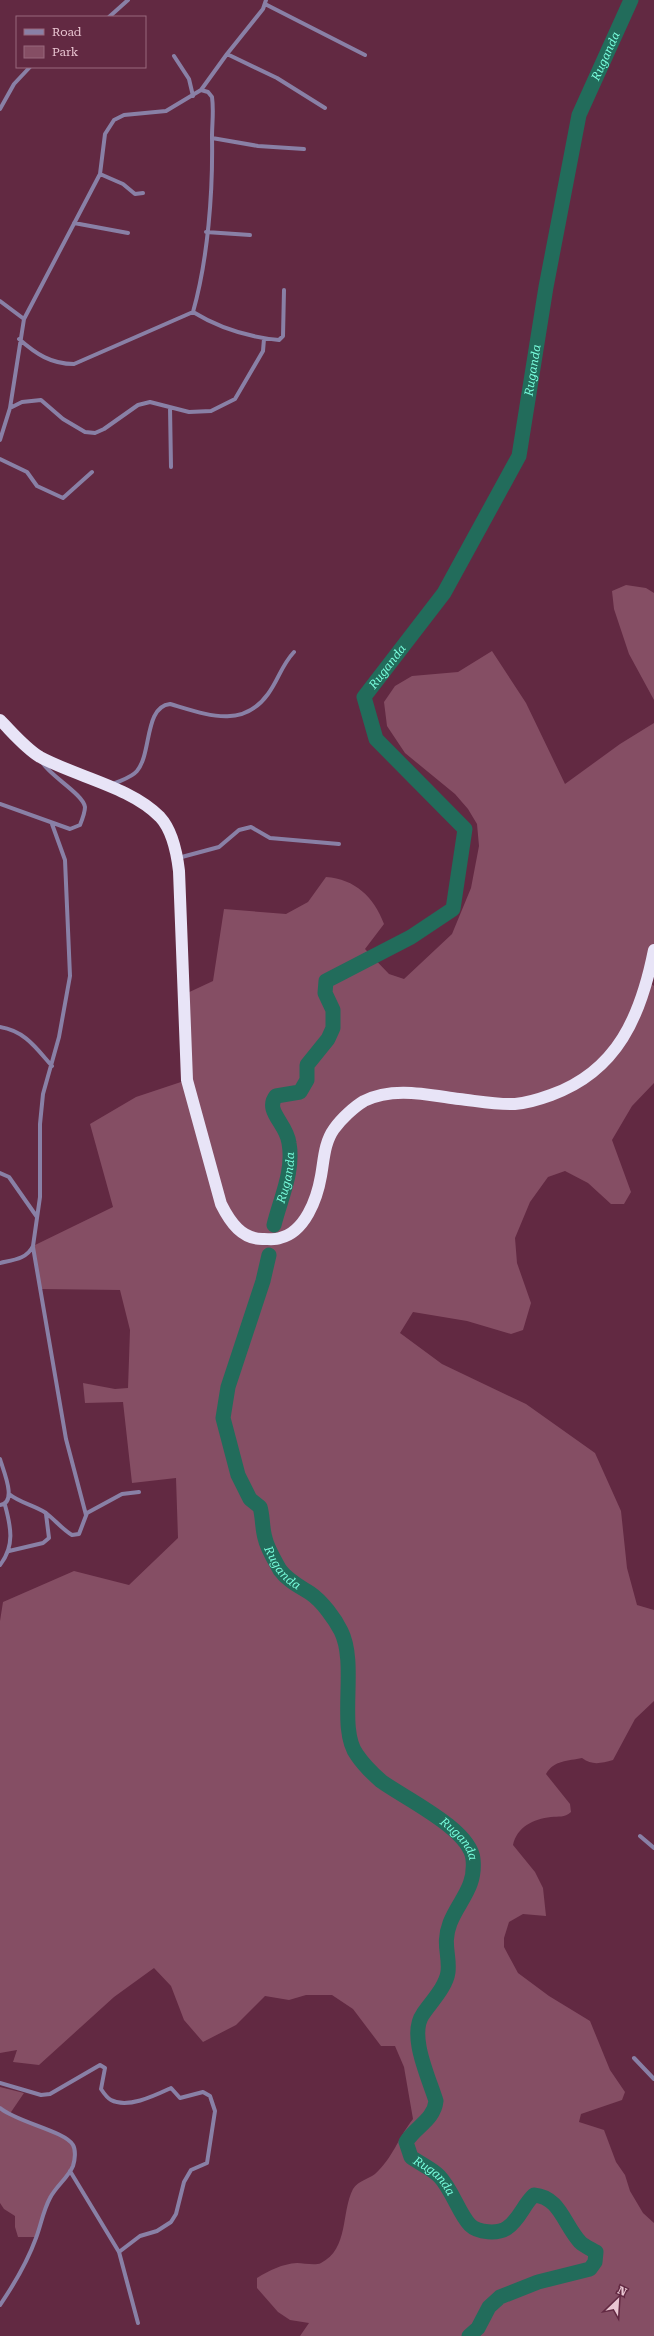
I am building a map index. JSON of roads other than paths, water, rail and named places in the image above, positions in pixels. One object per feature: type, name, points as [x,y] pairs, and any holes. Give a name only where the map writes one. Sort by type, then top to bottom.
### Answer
[{"type":"highway","points":[[0,720],[39,756],[144,804],[161,818],[169,830],[178,858],[183,941],[187,1080],[221,1204],[229,1220],[244,1234],[259,1239],[280,1238],[293,1232],[302,1223],[318,1190],[327,1144],[334,1128],[364,1102],[382,1094],[406,1092],[515,1104],[534,1101],[566,1090],[588,1077],[603,1065],[618,1045],[635,1015],[648,981],[654,950]]},
{"type":"street","points":[[110,16],[128,0]]},
{"type":"street","points":[[0,440],[10,408],[19,339],[24,319],[100,174],[105,134],[114,120],[124,115],[166,111],[201,90],[265,2],[365,55]]},
{"type":"street","points":[[227,54],[277,78],[325,108]]},
{"type":"street","points":[[174,56],[189,79],[193,96]]},
{"type":"street","points":[[0,109],[14,84],[29,68]]},
{"type":"street","points":[[19,339],[37,355],[60,363],[74,364],[192,312],[198,295],[206,232],[214,108],[212,97],[208,92],[201,90]]},
{"type":"street","points":[[212,138],[258,146],[304,149]]},
{"type":"street","points":[[100,174],[123,184],[135,194],[143,193]]},
{"type":"street","points":[[74,223],[128,233]]},
{"type":"street","points":[[206,232],[250,235]]},
{"type":"street","points":[[192,312],[226,329],[264,339],[279,340],[283,336],[284,290]]},
{"type":"street","points":[[0,301],[24,319]]},
{"type":"street","points":[[10,408],[22,402],[40,400],[75,427],[85,432],[95,433],[138,405],[150,402],[189,412],[210,411],[229,403],[238,394],[263,351],[264,339]]},
{"type":"street","points":[[170,406],[172,467]]},
{"type":"street","points":[[0,458],[27,472],[37,486],[63,498],[92,472]]},
{"type":"street","points":[[107,786],[132,776],[138,770],[147,750],[151,723],[155,714],[165,705],[230,718],[245,713],[268,695],[283,664],[294,652]]},
{"type":"street","points":[[0,804],[52,824],[70,829],[76,828],[80,825],[85,806],[76,794],[46,768],[39,756]]},
{"type":"street","points":[[9,1494],[17,1500],[46,1513],[60,1528],[72,1535],[79,1534],[86,1515],[66,1439],[33,1246],[40,1197],[40,1124],[43,1094],[52,1066],[70,976],[65,860],[52,824]]},
{"type":"street","points":[[178,858],[218,847],[239,830],[251,827],[270,838],[339,844]]},
{"type":"street","points":[[0,1027],[12,1030],[28,1038],[52,1066]]},
{"type":"street","points":[[0,1172],[9,1177],[37,1217]]},
{"type":"street","points":[[0,1263],[24,1257],[30,1252],[33,1246]]},
{"type":"street","points":[[0,1459],[9,1494],[9,1500],[2,1505],[11,1544],[9,1551],[0,1565]]},
{"type":"street","points":[[86,1515],[122,1494],[139,1492]]},
{"type":"street","points":[[9,1551],[43,1544],[49,1538],[46,1513]]},
{"type":"street","points":[[640,1836],[654,1848]]},
{"type":"street","points":[[634,2058],[654,2079]]},
{"type":"street","points":[[0,2083],[41,2095],[50,2094],[100,2065],[105,2068],[100,2088],[111,2100],[125,2103],[152,2097],[171,2088],[180,2098],[203,2092],[210,2096],[215,2111],[207,2163],[191,2170],[187,2176],[178,2199],[176,2214],[172,2222],[157,2231],[140,2236],[119,2252]]},
{"type":"street","points":[[0,2108],[8,2116],[63,2137],[73,2144],[75,2153],[74,2165],[51,2196],[19,2278],[0,2305]]},
{"type":"street","points":[[70,2171],[101,2219],[119,2252],[138,2323]]},
{"type":"waterway","name":"Ruganda","points":[[274,1225],[286,1184],[290,1164],[290,1153],[287,1136],[274,1112],[273,1102],[276,1096],[300,1092],[307,1080],[307,1065],[328,1039],[333,1028],[333,1010],[325,993],[326,981],[411,937],[453,909],[465,829],[376,739],[364,697],[444,593],[519,456],[546,287],[579,115],[631,0]]},
{"type":"waterway","name":"Ruganda","points":[[269,1255],[263,1281],[228,1387],[223,1418],[238,1475],[250,1499],[260,1507],[266,1542],[280,1570],[290,1580],[310,1593],[324,1605],[341,1631],[346,1645],[348,1661],[348,1729],[351,1743],[357,1755],[368,1769],[381,1781],[449,1826],[461,1837],[469,1848],[473,1859],[472,1878],[448,1930],[446,1943],[448,1966],[447,1978],[423,2014],[419,2023],[418,2033],[421,2057],[436,2101],[435,2108],[406,2142],[411,2157],[432,2170],[444,2181],[462,2215],[474,2228],[488,2232],[499,2231],[507,2228],[534,2195],[543,2197],[556,2206],[580,2242],[596,2252],[595,2262],[590,2269],[538,2282],[500,2297],[489,2307],[478,2328],[469,2336]]}]
